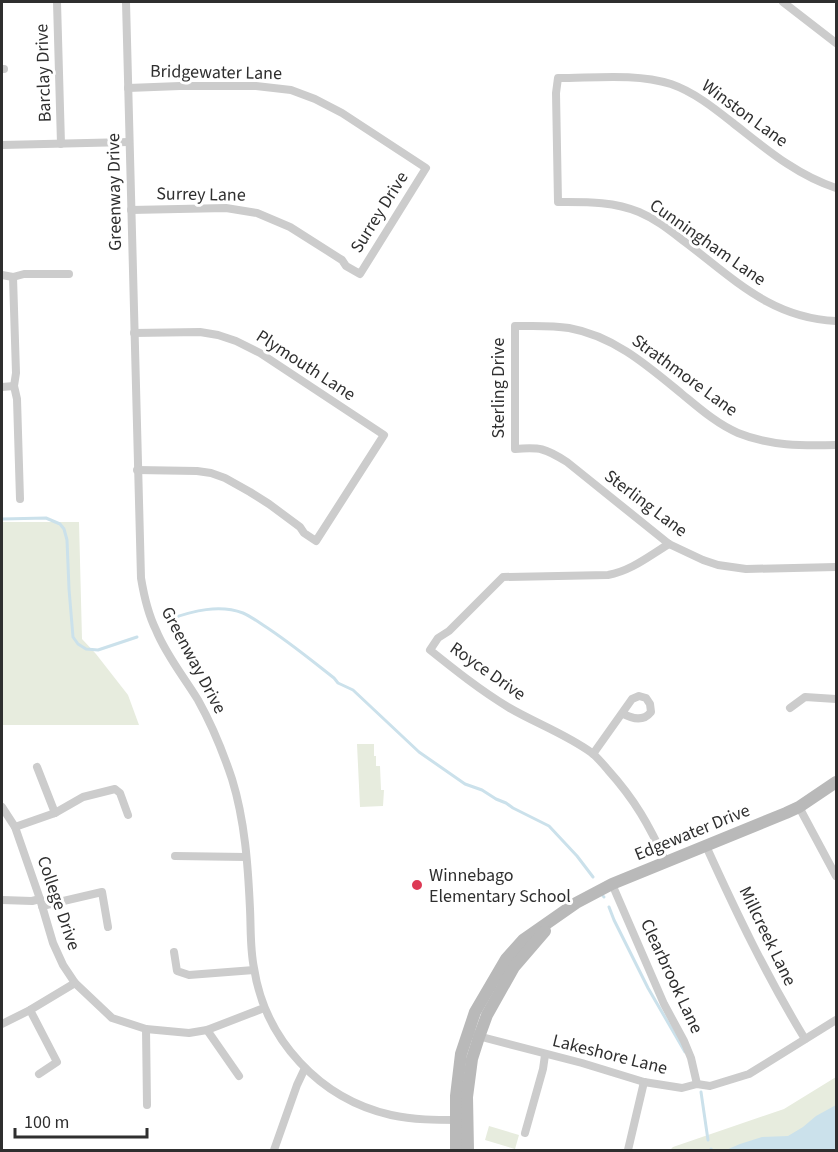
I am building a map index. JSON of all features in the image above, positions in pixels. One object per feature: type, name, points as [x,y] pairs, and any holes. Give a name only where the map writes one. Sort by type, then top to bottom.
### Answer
[{"type":"street","name":"Barclay Drive","points":[[57,2],[61,144]]},
{"type":"street","name":"Greenway Drive","points":[[126,2],[141,578],[147,608],[156,631],[198,701],[221,748],[238,803],[246,857],[254,970],[264,1008],[293,1055],[324,1084],[337,1092],[362,1106],[407,1118],[461,1120]]},
{"type":"street","points":[[783,2],[837,43]]},
{"type":"street","name":"Winston Lane","points":[[558,202],[556,93],[558,78],[637,78],[655,80],[677,87],[694,94],[712,106],[787,165],[817,181],[837,188]]},
{"type":"street","name":"Bridgewater Lane","points":[[128,87],[256,86],[291,90],[326,104],[426,168]]},
{"type":"street","points":[[2,145],[129,142]]},
{"type":"street","name":"Surrey Drive","points":[[360,274],[426,168]]},
{"type":"street","name":"Cunningham Lane","points":[[558,202],[603,203],[639,212],[667,228],[752,294],[770,304],[808,318],[837,321]]},
{"type":"street","name":"Surrey Lane","points":[[131,210],[226,208],[257,213],[290,227],[360,274]]},
{"type":"street","points":[[2,275],[13,277],[24,274],[69,274]]},
{"type":"street","points":[[13,277],[16,373],[14,386],[17,399],[20,499]]},
{"type":"street","name":"Strathmore Lane","points":[[515,326],[569,328],[606,339],[627,351],[709,416],[737,433],[775,444],[837,445]]},
{"type":"street","name":"Sterling Drive","points":[[515,326],[515,449]]},
{"type":"street","name":"Plymouth Lane","points":[[134,333],[200,332],[236,341],[260,352],[384,435],[316,541],[269,504],[225,478],[197,471],[137,470]]},
{"type":"street","points":[[2,387],[14,386]]},
{"type":"street","name":"Sterling Lane","points":[[515,449],[535,448],[551,452],[567,462],[669,544],[703,560],[732,568],[746,569],[837,567]]},
{"type":"street","name":"Royce Drive","points":[[666,862],[639,808],[622,785],[593,754],[556,731],[509,708],[480,689],[430,650],[438,638],[449,631],[503,577],[619,573],[628,570],[669,544]]},
{"type":"street","points":[[790,708],[805,697],[837,699]]},
{"type":"street","points":[[593,754],[622,714]]},
{"type":"street","points":[[37,767],[55,813]]},
{"type":"street","name":"Edgewater Drive","points":[[468,1150],[456,1096],[461,1054],[473,1035],[475,1012],[506,959],[524,940],[595,892],[800,807],[837,782]]},
{"type":"street","points":[[15,827],[55,813],[83,798],[115,789],[120,793],[128,815]]},
{"type":"street","name":"College Drive","points":[[2,807],[15,827],[53,943],[63,965],[75,983],[112,1018],[146,1029],[189,1033],[207,1030],[264,1008]]},
{"type":"street","points":[[800,807],[837,876]]},
{"type":"street","name":"Millcreek Lane","points":[[706,846],[766,973],[805,1039]]},
{"type":"street","points":[[175,856],[246,857]]},
{"type":"street","name":"Clearbrook Lane","points":[[612,884],[664,1004],[684,1041],[697,1084]]},
{"type":"street","points":[[2,900],[41,902],[102,892],[108,927]]},
{"type":"street","points":[[174,952],[177,971],[189,975],[254,970]]},
{"type":"street","points":[[2,1024],[75,983]]},
{"type":"street","points":[[30,1010],[57,1062],[39,1074]]},
{"type":"street","name":"Lakeshore Lane","points":[[473,1035],[644,1082],[682,1088],[697,1084],[710,1086],[749,1074],[837,1020]]},
{"type":"street","points":[[146,1029],[147,1105]]},
{"type":"street","points":[[207,1030],[239,1076]]},
{"type":"street","points":[[525,1133],[545,1055]]},
{"type":"street","points":[[274,1150],[305,1068]]},
{"type":"street","points":[[628,1150],[644,1082]]},
{"type":"street","name":"Edgewater Drive","points":[[456,1150],[461,1120]]},
{"type":"shaded area","points":[[2,522],[79,522],[82,639],[128,695],[139,725],[2,725]]},
{"type":"shaded area","points":[[357,744],[374,744],[376,766],[380,766],[381,790],[384,790],[383,806],[360,807]]},
{"type":"shaded area","points":[[836,1077],[836,1150],[670,1150],[673,1147],[784,1109]]},
{"type":"shaded area","points":[[489,1126],[519,1135],[515,1149],[485,1140]]},
{"type":"water","points":[[836,1105],[836,1150],[726,1150],[762,1137],[788,1136]]},
{"type":"waterway","points":[[2,519],[46,518],[60,524],[64,529],[67,540],[73,637],[78,644],[86,649],[98,650],[137,637]]},
{"type":"waterway","points":[[170,619],[197,611],[215,609],[234,610],[251,617],[299,651],[338,683],[353,690],[419,752],[465,784],[482,790],[549,826],[593,877]]},
{"type":"waterway","points":[[609,907],[648,988],[685,1052]]},
{"type":"waterway","points":[[701,1092],[708,1140]]},
{"type":"place","name":"Winnebago Elementary School","points":[[417,885]]}]
